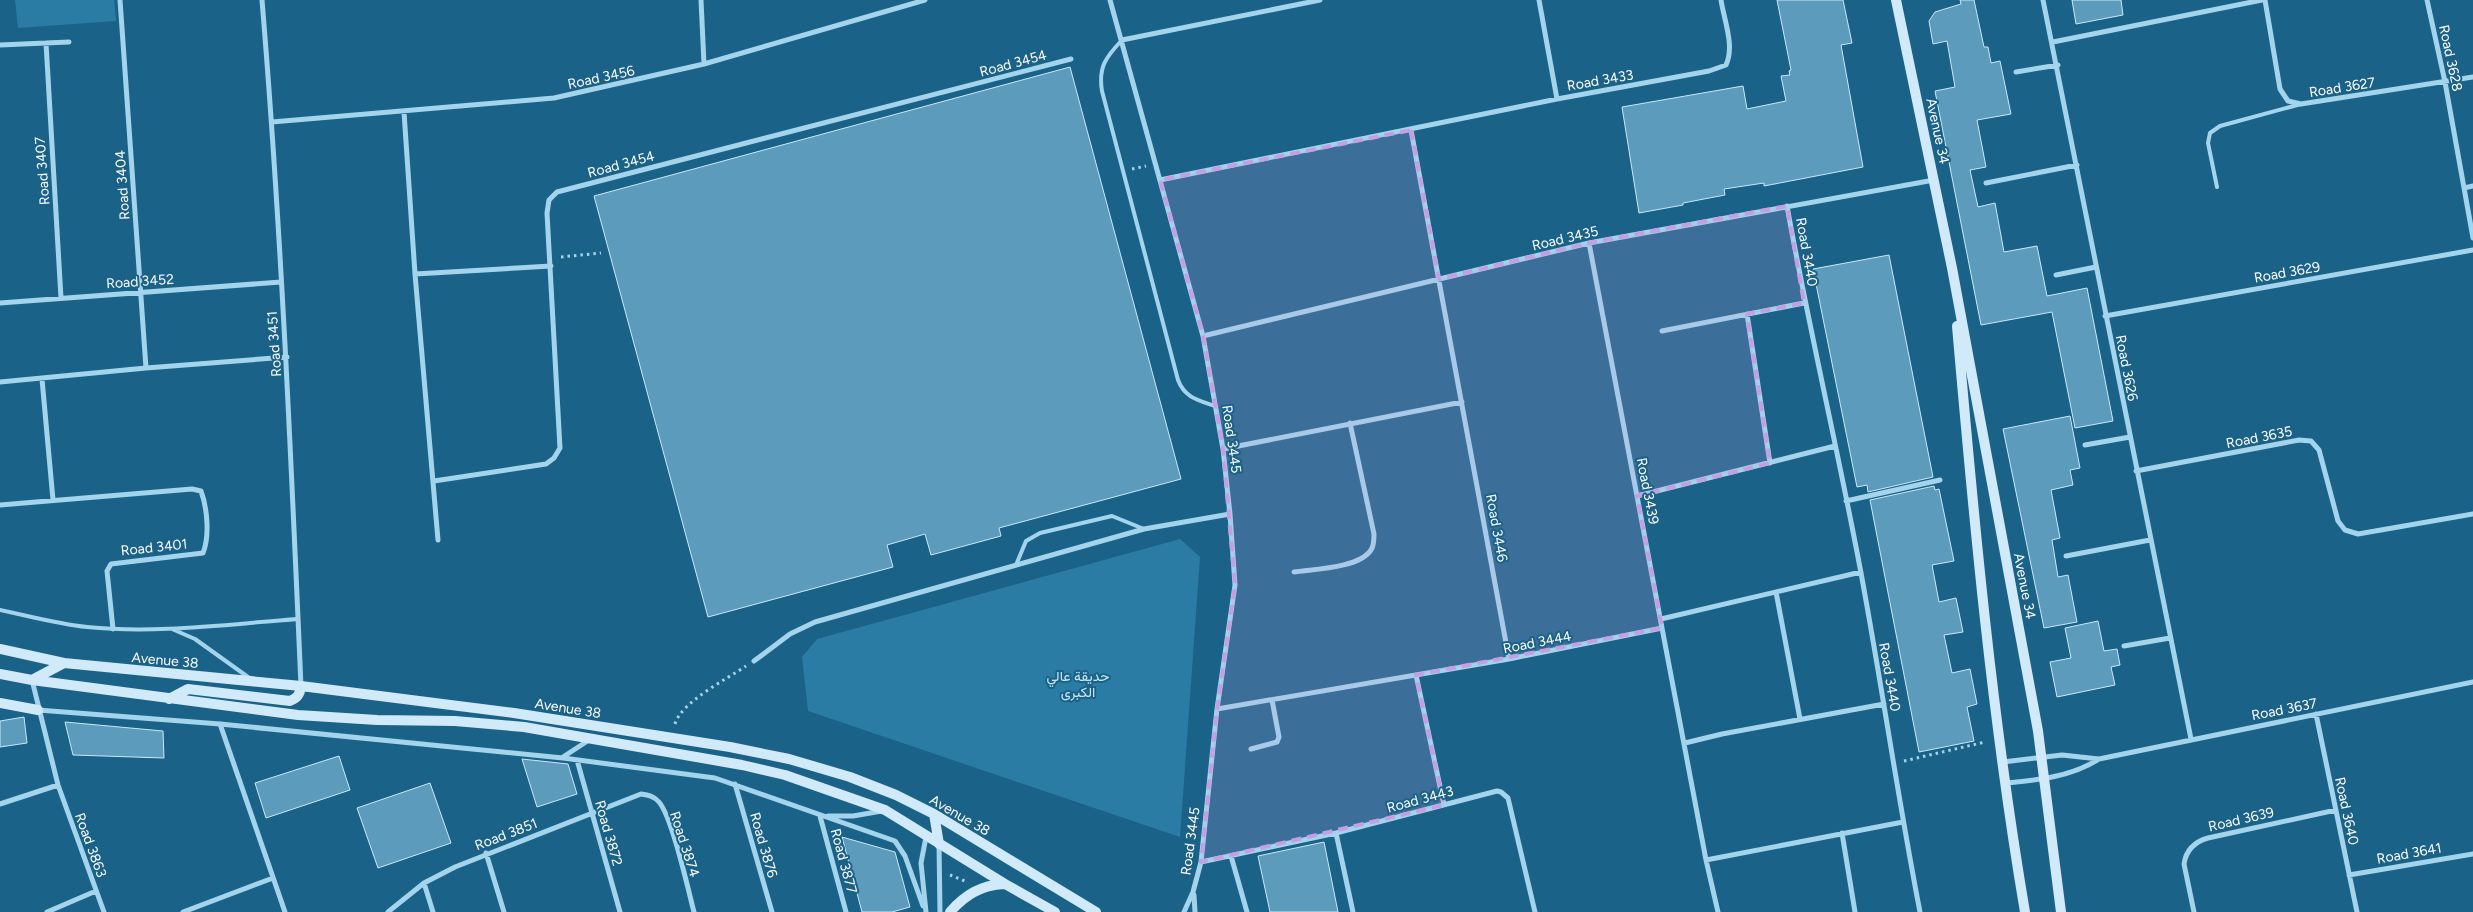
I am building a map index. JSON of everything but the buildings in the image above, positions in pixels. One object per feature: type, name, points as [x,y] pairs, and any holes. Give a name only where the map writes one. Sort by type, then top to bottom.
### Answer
[{"type":"street","name":"Road 3404","points":[[120,0],[146,368]]},
{"type":"street","name":"Road 3451","points":[[262,0],[287,358],[301,686]]},
{"type":"street","points":[[701,0],[704,64]]},
{"type":"street","name":"Road 3456","points":[[272,122],[554,98],[704,64],[924,0]]},
{"type":"street","name":"Road 3445","points":[[1110,0],[1203,336],[1223,450],[1230,514],[1235,585],[1217,709],[1201,862],[1193,892]]},
{"type":"street","points":[[1278,0],[1279,8]]},
{"type":"street","points":[[1122,40],[1320,0]]},
{"type":"street","points":[[1539,0],[1557,99]]},
{"type":"street","name":"Road 3433","points":[[1160,180],[1557,99],[1709,72],[1726,65],[1730,50],[1720,0]]},
{"type":"street","name":"Avenue 34","points":[[1896,0],[1935,180],[2038,731],[2040,759],[2061,912]]},
{"type":"street","name":"Road 3626","points":[[2043,0],[2058,65],[2136,472],[2191,739]]},
{"type":"street","name":"Road 3627","points":[[2053,42],[2263,0],[2280,89],[2288,101],[2301,104],[2473,77]]},
{"type":"street","name":"Road 3628","points":[[2427,0],[2445,82],[2473,238]]},
{"type":"street","points":[[0,45],[69,42]]},
{"type":"street","name":"Road 3407","points":[[46,43],[62,298]]},
{"type":"street","name":"Road 3454","points":[[434,481],[546,464],[554,458],[560,448],[547,213],[549,200],[557,192],[1071,59]]},
{"type":"street","points":[[2016,72],[2058,65]]},
{"type":"street","points":[[404,112],[415,274],[438,540]]},
{"type":"street","points":[[1411,130],[1439,279]]},
{"type":"street","points":[[1986,184],[2076,165]]},
{"type":"street","name":"Road 3435","points":[[1203,336],[1590,243],[1935,180]]},
{"type":"street","points":[[2464,188],[2473,186]]},
{"type":"street","name":"Road 3440","points":[[1787,206],[1804,302],[1861,572],[1920,912]]},
{"type":"street","name":"Road 3439","points":[[1590,243],[1706,860],[1718,912]]},
{"type":"street","name":"Road 3629","points":[[2106,316],[2473,250]]},
{"type":"street","points":[[415,274],[551,266]]},
{"type":"street","points":[[2056,275],[2096,267]]},
{"type":"street","name":"Avenue 34","points":[[1952,268],[1975,531],[2005,783],[2025,912]]},
{"type":"street","name":"Road 3446","points":[[1439,279],[1510,659]]},
{"type":"street","name":"Road 3452","points":[[0,303],[281,282]]},
{"type":"street","name":"Road 3440","points":[[1662,330],[1804,302]]},
{"type":"street","points":[[1747,314],[1770,462]]},
{"type":"street","points":[[0,382],[146,368],[287,358]]},
{"type":"street","points":[[42,379],[52,500]]},
{"type":"street","points":[[1223,450],[1462,402]]},
{"type":"street","points":[[1294,572],[1344,565],[1362,559],[1372,548],[1374,534],[1350,423]]},
{"type":"street","points":[[2085,445],[2130,437]]},
{"type":"street","name":"Road 3635","points":[[2136,472],[2299,440],[2312,442],[2319,450],[2338,520],[2345,530],[2358,534],[2473,514]]},
{"type":"street","points":[[1638,496],[1835,446]]},
{"type":"street","points":[[1846,501],[1940,480]]},
{"type":"street","name":"Road 3401","points":[[0,505],[192,489],[201,490],[204,499],[207,544],[203,552],[112,564],[108,571],[113,629]]},
{"type":"street","points":[[754,661],[790,634],[815,622],[1144,529],[1230,514]]},
{"type":"street","points":[[2066,556],[2150,540]]},
{"type":"street","points":[[1661,619],[1861,572]]},
{"type":"street","points":[[1776,592],[1800,719]]},
{"type":"street","name":"Road 3444","points":[[1217,709],[1510,659],[1662,628]]},
{"type":"street","points":[[2124,646],[2170,638]]},
{"type":"street","name":"Avenue 38","points":[[0,650],[64,663],[301,686],[514,713],[730,747],[820,767],[896,795],[934,814],[1096,912]]},
{"type":"street","points":[[32,680],[64,663]]},
{"type":"street","name":"Avenue 38","points":[[0,674],[169,699],[298,715],[377,720],[455,721],[524,727],[742,765],[785,775],[886,810],[926,837],[1055,912]]},
{"type":"street","points":[[1416,675],[1444,805]]},
{"type":"street","name":"Road 3863","points":[[32,680],[58,785],[104,912]]},
{"type":"street","name":"Road 3637","points":[[2005,783],[2043,779],[2078,770],[2099,758],[2473,682]]},
{"type":"street","points":[[169,699],[188,689],[290,701],[300,693],[301,686]]},
{"type":"street","points":[[1252,749],[1278,742],[1279,737],[1272,700]]},
{"type":"street","points":[[0,704],[38,710],[220,724],[563,758],[715,778],[895,841],[904,856],[926,912]]},
{"type":"street","points":[[1685,743],[1884,704]]},
{"type":"street","name":"Road 3640","points":[[2316,714],[2356,912]]},
{"type":"street","points":[[220,724],[285,912]]},
{"type":"street","points":[[563,758],[590,739]]},
{"type":"street","name":"Road 3637","points":[[2003,762],[2074,755],[2099,758]]},
{"type":"street","name":"Road 3872","points":[[576,760],[620,912]]},
{"type":"street","name":"Road 3876","points":[[736,784],[772,912]]},
{"type":"street","points":[[0,804],[58,785]]},
{"type":"street","name":"Road 3443","points":[[1201,862],[1336,832],[1497,791],[1508,798],[1535,912]]},
{"type":"street","name":"Road 3851","points":[[388,912],[424,883],[486,853],[641,794]]},
{"type":"street","name":"Road 3874","points":[[641,794],[649,795],[658,802],[668,820],[694,912]]},
{"type":"street","points":[[820,816],[853,816],[886,810]]},
{"type":"street","name":"Road 3639","points":[[2194,912],[2184,864],[2185,857],[2194,844],[2208,838],[2336,810]]},
{"type":"street","points":[[934,814],[939,844],[940,912]]},
{"type":"street","name":"Road 3877","points":[[820,816],[846,912]]},
{"type":"street","points":[[1706,860],[1903,822]]},
{"type":"street","points":[[923,906],[921,863],[926,837],[936,827],[951,825]]},
{"type":"street","points":[[1336,832],[1353,912]]},
{"type":"street","points":[[1842,833],[1855,912]]},
{"type":"street","points":[[486,853],[504,912]]},
{"type":"street","name":"Road 3641","points":[[2349,875],[2473,854]]},
{"type":"street","points":[[1231,856],[1247,912]]},
{"type":"street","points":[[183,912],[273,878]]},
{"type":"street","points":[[424,883],[432,912]]},
{"type":"street","points":[[950,912],[968,894],[996,884],[1005,884]]},
{"type":"street","points":[[46,912],[96,891]]},
{"type":"street","points":[[1184,912],[1193,892]]},
{"type":"street","points":[[1193,892],[1195,912]]},
{"type":"lane","points":[[1122,40],[1104,61],[1100,80],[1181,387],[1192,398],[1216,406]]},
{"type":"lane","points":[[2217,187],[2208,143],[2210,133],[2220,126],[2301,104]]},
{"type":"lane","points":[[1016,565],[1026,542],[1040,533],[1112,516],[1144,529]]},
{"type":"lane","points":[[0,610],[59,622],[113,629],[171,629],[298,619]]},
{"type":"lane","points":[[171,629],[202,643],[253,682]]},
{"type":"path","points":[[1124,172],[1156,163]]},
{"type":"path","points":[[550,258],[601,253]]},
{"type":"path","points":[[671,739],[678,715],[687,706],[754,661]]},
{"type":"path","points":[[1893,763],[2000,739]]},
{"type":"highlighted area","points":[[1411,130],[1439,279],[1589,243],[1787,206],[1804,303],[1747,314],[1770,463],[1637,496],[1662,628],[1416,675],[1444,805],[1201,862],[1217,709],[1235,585],[1223,449],[1203,336],[1160,180]]},
{"type":"green space","points":[[15,0],[114,0],[116,21],[18,28]]},
{"type":"green space","name":"حديقة عالي الكبرى","points":[[1180,539],[1200,557],[1180,837],[808,711],[802,657],[817,639]]}]
